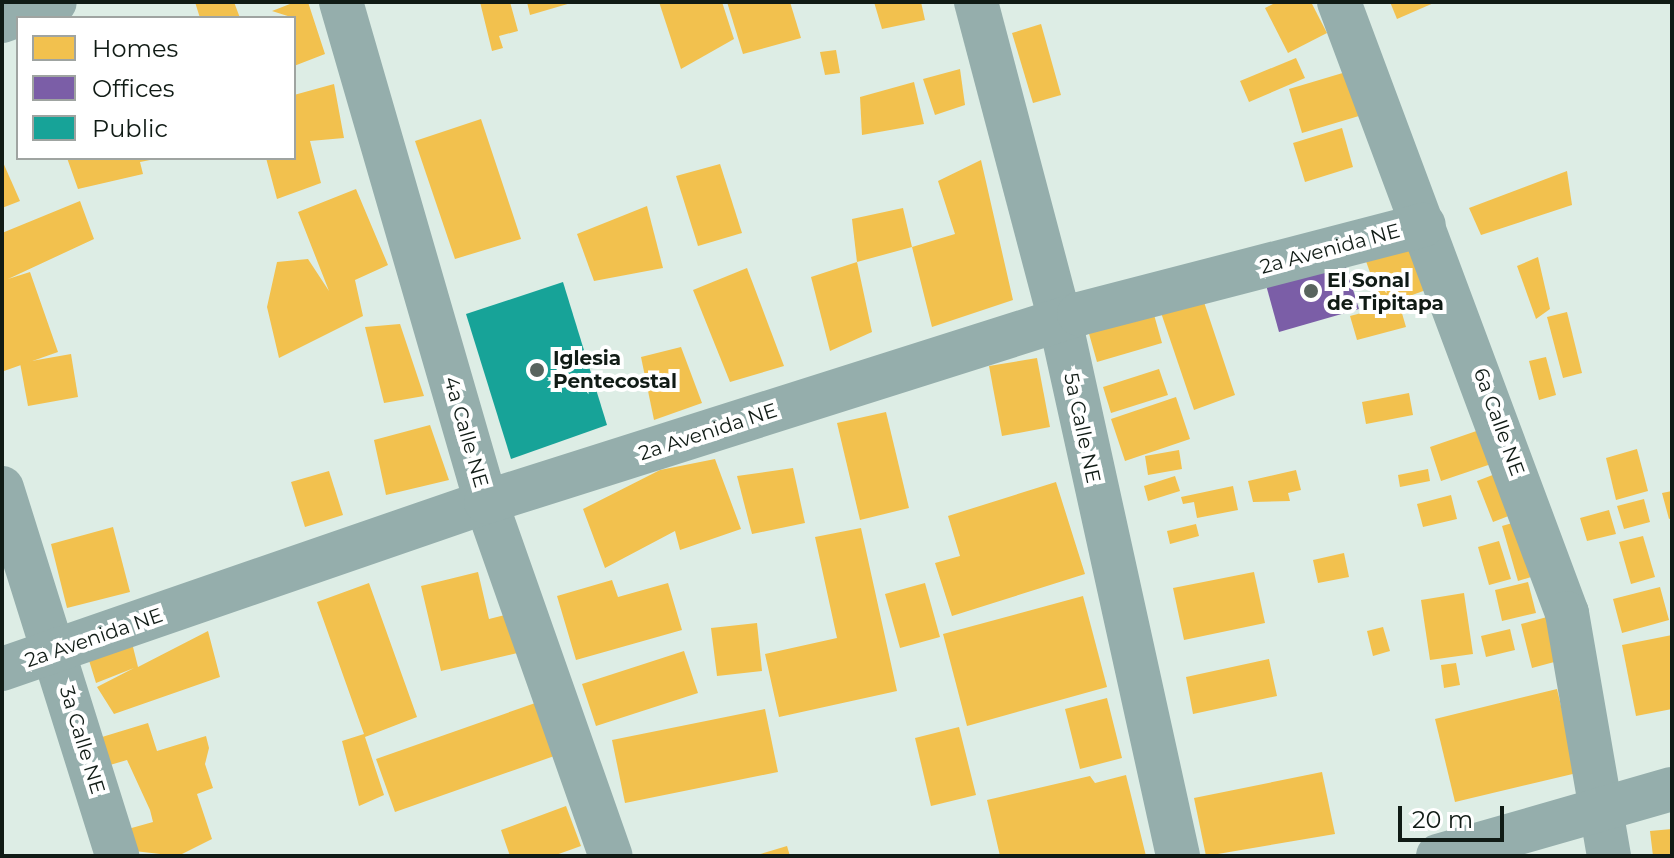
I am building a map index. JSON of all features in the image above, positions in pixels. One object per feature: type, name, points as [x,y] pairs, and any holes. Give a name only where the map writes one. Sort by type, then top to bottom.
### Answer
[{"type":"street","points":[[2,21],[55,2]]},
{"type":"street","name":"4a Calle NE","points":[[341,2],[486,502],[611,856]]},
{"type":"street","name":"5a Calle NE","points":[[976,2],[1060,320],[1178,856]]},
{"type":"street","name":"6a Calle NE","points":[[1339,2],[1424,225],[1574,638],[1609,856]]},
{"type":"street","name":"2a Avenida NE","points":[[2,669],[486,502],[1060,320],[1424,225]]},
{"type":"street","name":"3a Calle NE","points":[[2,488],[117,856]]},
{"type":"street","points":[[1438,856],[1672,789]]},
{"type":"building: Homes","points":[[195,2],[234,2],[239,16],[199,16]]},
{"type":"building: Homes","points":[[295,2],[308,2],[325,54],[296,65],[296,16],[272,11]]},
{"type":"building: Homes","points":[[480,2],[510,2],[518,31],[499,36],[503,48],[492,51]]},
{"type":"building: Homes","points":[[527,2],[571,2],[571,3],[530,15]]},
{"type":"building: Homes","points":[[659,2],[722,2],[734,39],[681,69]]},
{"type":"building: Homes","points":[[727,2],[790,2],[801,38],[743,54]]},
{"type":"building: Homes","points":[[874,2],[921,2],[925,20],[882,29]]},
{"type":"building: Homes","points":[[1277,2],[1311,2],[1327,33],[1288,53],[1265,8]]},
{"type":"building: Homes","points":[[1390,2],[1436,2],[1397,19]]},
{"type":"building: Homes","points":[[1041,24],[1061,95],[1033,103],[1012,33]]},
{"type":"building: Homes","points":[[836,50],[840,73],[825,75],[820,52]]},
{"type":"building: Homes","points":[[1296,58],[1305,78],[1249,102],[1240,81]]},
{"type":"building: Homes","points":[[960,69],[965,105],[935,115],[923,79]]},
{"type":"building: Homes","points":[[1346,72],[1359,116],[1302,133],[1289,89]]},
{"type":"building: Homes","points":[[914,82],[924,124],[862,135],[860,97]]},
{"type":"building: Homes","points":[[334,84],[344,138],[310,141],[321,183],[277,199],[267,160],[296,160],[296,94]]},
{"type":"building: Homes","points":[[481,119],[521,239],[455,259],[415,141]]},
{"type":"building: Homes","points":[[1342,128],[1353,167],[1305,182],[1293,143]]},
{"type":"building: Homes","points":[[2,160],[20,201],[2,208]]},
{"type":"building: Homes","points":[[68,160],[150,160],[140,162],[143,174],[78,189]]},
{"type":"building: Homes","points":[[981,160],[1013,300],[932,327],[912,247],[955,234],[938,181]]},
{"type":"building: Homes","points":[[720,164],[742,233],[698,246],[676,176]]},
{"type":"building: Homes","points":[[1567,171],[1572,205],[1481,235],[1469,208]]},
{"type":"building: Homes","points":[[356,189],[388,265],[355,280],[363,316],[279,358],[267,307],[277,262],[308,259],[329,291],[298,212]]},
{"type":"building: Homes","points":[[80,201],[94,239],[8,279],[30,272],[58,352],[4,371],[2,233]]},
{"type":"building: Homes","points":[[647,206],[663,268],[594,281],[577,234]]},
{"type":"building: Homes","points":[[903,208],[912,247],[857,262],[852,219]]},
{"type":"building: Homes","points":[[1417,230],[1437,286],[1382,306],[1362,250]]},
{"type":"building: Homes","points":[[1538,257],[1550,309],[1536,319],[1517,266]]},
{"type":"building: Homes","points":[[857,262],[872,332],[830,351],[811,277]]},
{"type":"building: Homes","points":[[747,268],[784,366],[730,382],[693,290]]},
{"type":"building: Homes","points":[[1198,284],[1235,395],[1194,410],[1156,298]]},
{"type":"building: Homes","points":[[1399,303],[1406,327],[1357,340],[1350,316]]},
{"type":"building: Homes","points":[[1151,304],[1162,343],[1097,362],[1086,323]]},
{"type":"building: Homes","points":[[1567,312],[1582,373],[1563,378],[1547,317]]},
{"type":"building: Homes","points":[[400,324],[424,396],[384,403],[365,327]]},
{"type":"building: Homes","points":[[681,347],[702,403],[654,420],[641,357]]},
{"type":"building: Homes","points":[[71,354],[78,397],[28,406],[20,363]]},
{"type":"building: Homes","points":[[1546,357],[1556,395],[1539,400],[1529,361]]},
{"type":"building: Homes","points":[[1037,358],[1050,427],[1002,436],[989,366]]},
{"type":"building: Homes","points":[[1159,369],[1168,395],[1111,413],[1103,387]]},
{"type":"building: Homes","points":[[1409,393],[1413,415],[1366,424],[1362,402]]},
{"type":"building: Homes","points":[[1176,397],[1190,439],[1125,461],[1111,419]]},
{"type":"building: Homes","points":[[886,412],[909,508],[860,520],[837,423]]},
{"type":"building: Homes","points":[[430,425],[449,480],[386,495],[374,440]]},
{"type":"building: Homes","points":[[1491,426],[1503,460],[1441,481],[1430,447]]},
{"type":"building: Homes","points":[[1637,449],[1648,491],[1616,500],[1606,458]]},
{"type":"building: Homes","points":[[1179,450],[1182,469],[1148,475],[1145,456]]},
{"type":"building: Homes","points":[[715,459],[741,529],[680,550],[675,531],[605,568],[583,509],[660,470]]},
{"type":"building: Homes","points":[[793,468],[805,523],[752,534],[737,476]]},
{"type":"building: Homes","points":[[1428,469],[1430,481],[1400,487],[1398,475]]},
{"type":"building: Homes","points":[[1296,470],[1301,490],[1288,493],[1290,501],[1253,502],[1248,481]]},
{"type":"building: Homes","points":[[329,471],[343,515],[305,527],[291,482]]},
{"type":"building: Homes","points":[[1503,471],[1519,512],[1493,522],[1477,481]]},
{"type":"building: Homes","points":[[1175,476],[1180,491],[1148,501],[1144,486]]},
{"type":"building: Homes","points":[[1056,482],[1085,574],[952,616],[935,563],[960,556],[948,516]]},
{"type":"building: Homes","points":[[1233,486],[1238,510],[1197,518],[1194,502],[1183,504],[1181,497]]},
{"type":"building: Homes","points":[[1672,491],[1672,518],[1669,519],[1662,493]]},
{"type":"building: Homes","points":[[1451,495],[1457,519],[1423,527],[1417,504]]},
{"type":"building: Homes","points":[[1644,499],[1650,522],[1624,529],[1617,506]]},
{"type":"building: Homes","points":[[1609,510],[1616,534],[1587,541],[1580,518]]},
{"type":"building: Homes","points":[[1529,518],[1544,573],[1518,581],[1502,526]]},
{"type":"building: Homes","points":[[1196,524],[1199,536],[1170,544],[1167,531]]},
{"type":"building: Homes","points":[[113,527],[130,592],[67,608],[51,544]]},
{"type":"building: Homes","points":[[861,528],[897,691],[779,717],[765,654],[837,638],[815,537]]},
{"type":"building: Homes","points":[[1643,536],[1655,577],[1631,584],[1619,542]]},
{"type":"building: Homes","points":[[1499,541],[1511,579],[1489,585],[1478,547]]},
{"type":"building: Homes","points":[[1344,553],[1349,577],[1318,583],[1313,560]]},
{"type":"building: Homes","points":[[478,572],[489,619],[517,612],[526,651],[441,671],[421,586]]},
{"type":"building: Homes","points":[[1254,572],[1265,623],[1184,640],[1173,588]]},
{"type":"building: Homes","points":[[612,580],[618,597],[668,583],[682,630],[576,660],[557,596]]},
{"type":"building: Homes","points":[[1528,582],[1536,613],[1502,621],[1495,590]]},
{"type":"building: Homes","points":[[369,583],[417,717],[365,737],[384,795],[359,806],[342,741],[364,734],[317,602]]},
{"type":"building: Homes","points":[[925,583],[940,637],[900,648],[885,594]]},
{"type":"building: Homes","points":[[1660,587],[1669,620],[1622,633],[1613,599]]},
{"type":"building: Homes","points":[[1464,593],[1473,654],[1430,660],[1421,600]]},
{"type":"building: Homes","points":[[1083,596],[1107,687],[967,726],[943,634]]},
{"type":"building: Homes","points":[[1558,614],[1569,658],[1532,668],[1521,624]]},
{"type":"building: Homes","points":[[757,623],[762,671],[717,676],[711,628]]},
{"type":"building: Homes","points":[[1383,627],[1390,651],[1373,656],[1367,631]]},
{"type":"building: Homes","points":[[1510,629],[1515,650],[1486,657],[1481,636]]},
{"type":"building: Homes","points":[[208,631],[220,677],[114,714],[97,687],[134,668],[96,683],[87,654],[130,635],[138,667]]},
{"type":"building: Homes","points":[[1672,635],[1672,709],[1636,716],[1622,645]]},
{"type":"building: Homes","points":[[684,651],[698,693],[596,726],[582,684]]},
{"type":"building: Homes","points":[[1269,659],[1277,696],[1193,714],[1186,677]]},
{"type":"building: Homes","points":[[1456,663],[1460,685],[1444,688],[1441,665]]},
{"type":"building: Homes","points":[[1557,689],[1577,773],[1455,802],[1435,719]]},
{"type":"building: Homes","points":[[1107,698],[1122,758],[1080,769],[1065,709]]},
{"type":"building: Homes","points":[[541,701],[560,754],[395,812],[376,759]]},
{"type":"building: Homes","points":[[765,709],[778,772],[625,803],[612,740]]},
{"type":"building: Homes","points":[[148,723],[157,751],[206,736],[209,748],[205,764],[213,788],[197,794],[212,839],[178,856],[134,851],[128,829],[153,822],[150,810],[127,760],[110,765],[102,737]]},
{"type":"building: Homes","points":[[959,727],[976,795],[931,806],[915,738]]},
{"type":"building: Homes","points":[[1322,772],[1335,834],[1206,856],[1194,798]]},
{"type":"building: Homes","points":[[1126,775],[1146,856],[1000,856],[987,800],[1090,776],[1095,783]]},
{"type":"building: Homes","points":[[566,806],[581,846],[553,856],[510,856],[501,830]]},
{"type":"building: Homes","points":[[1672,829],[1672,856],[1653,856],[1650,831]]},
{"type":"building: Homes","points":[[787,846],[790,856],[757,855]]},
{"type":"building: Offices","name":"El Sonal de Tipitapa","points":[[1342,254],[1359,309],[1279,332],[1263,274]]},
{"type":"building: Public","name":"Iglesia Pentecostal","points":[[563,282],[607,425],[511,459],[466,314]]},
{"type":"place","name":"El Sonal de Tipitapa","points":[[1311,291]]},
{"type":"place","name":"Iglesia Pentecostal","points":[[537,370]]}]
